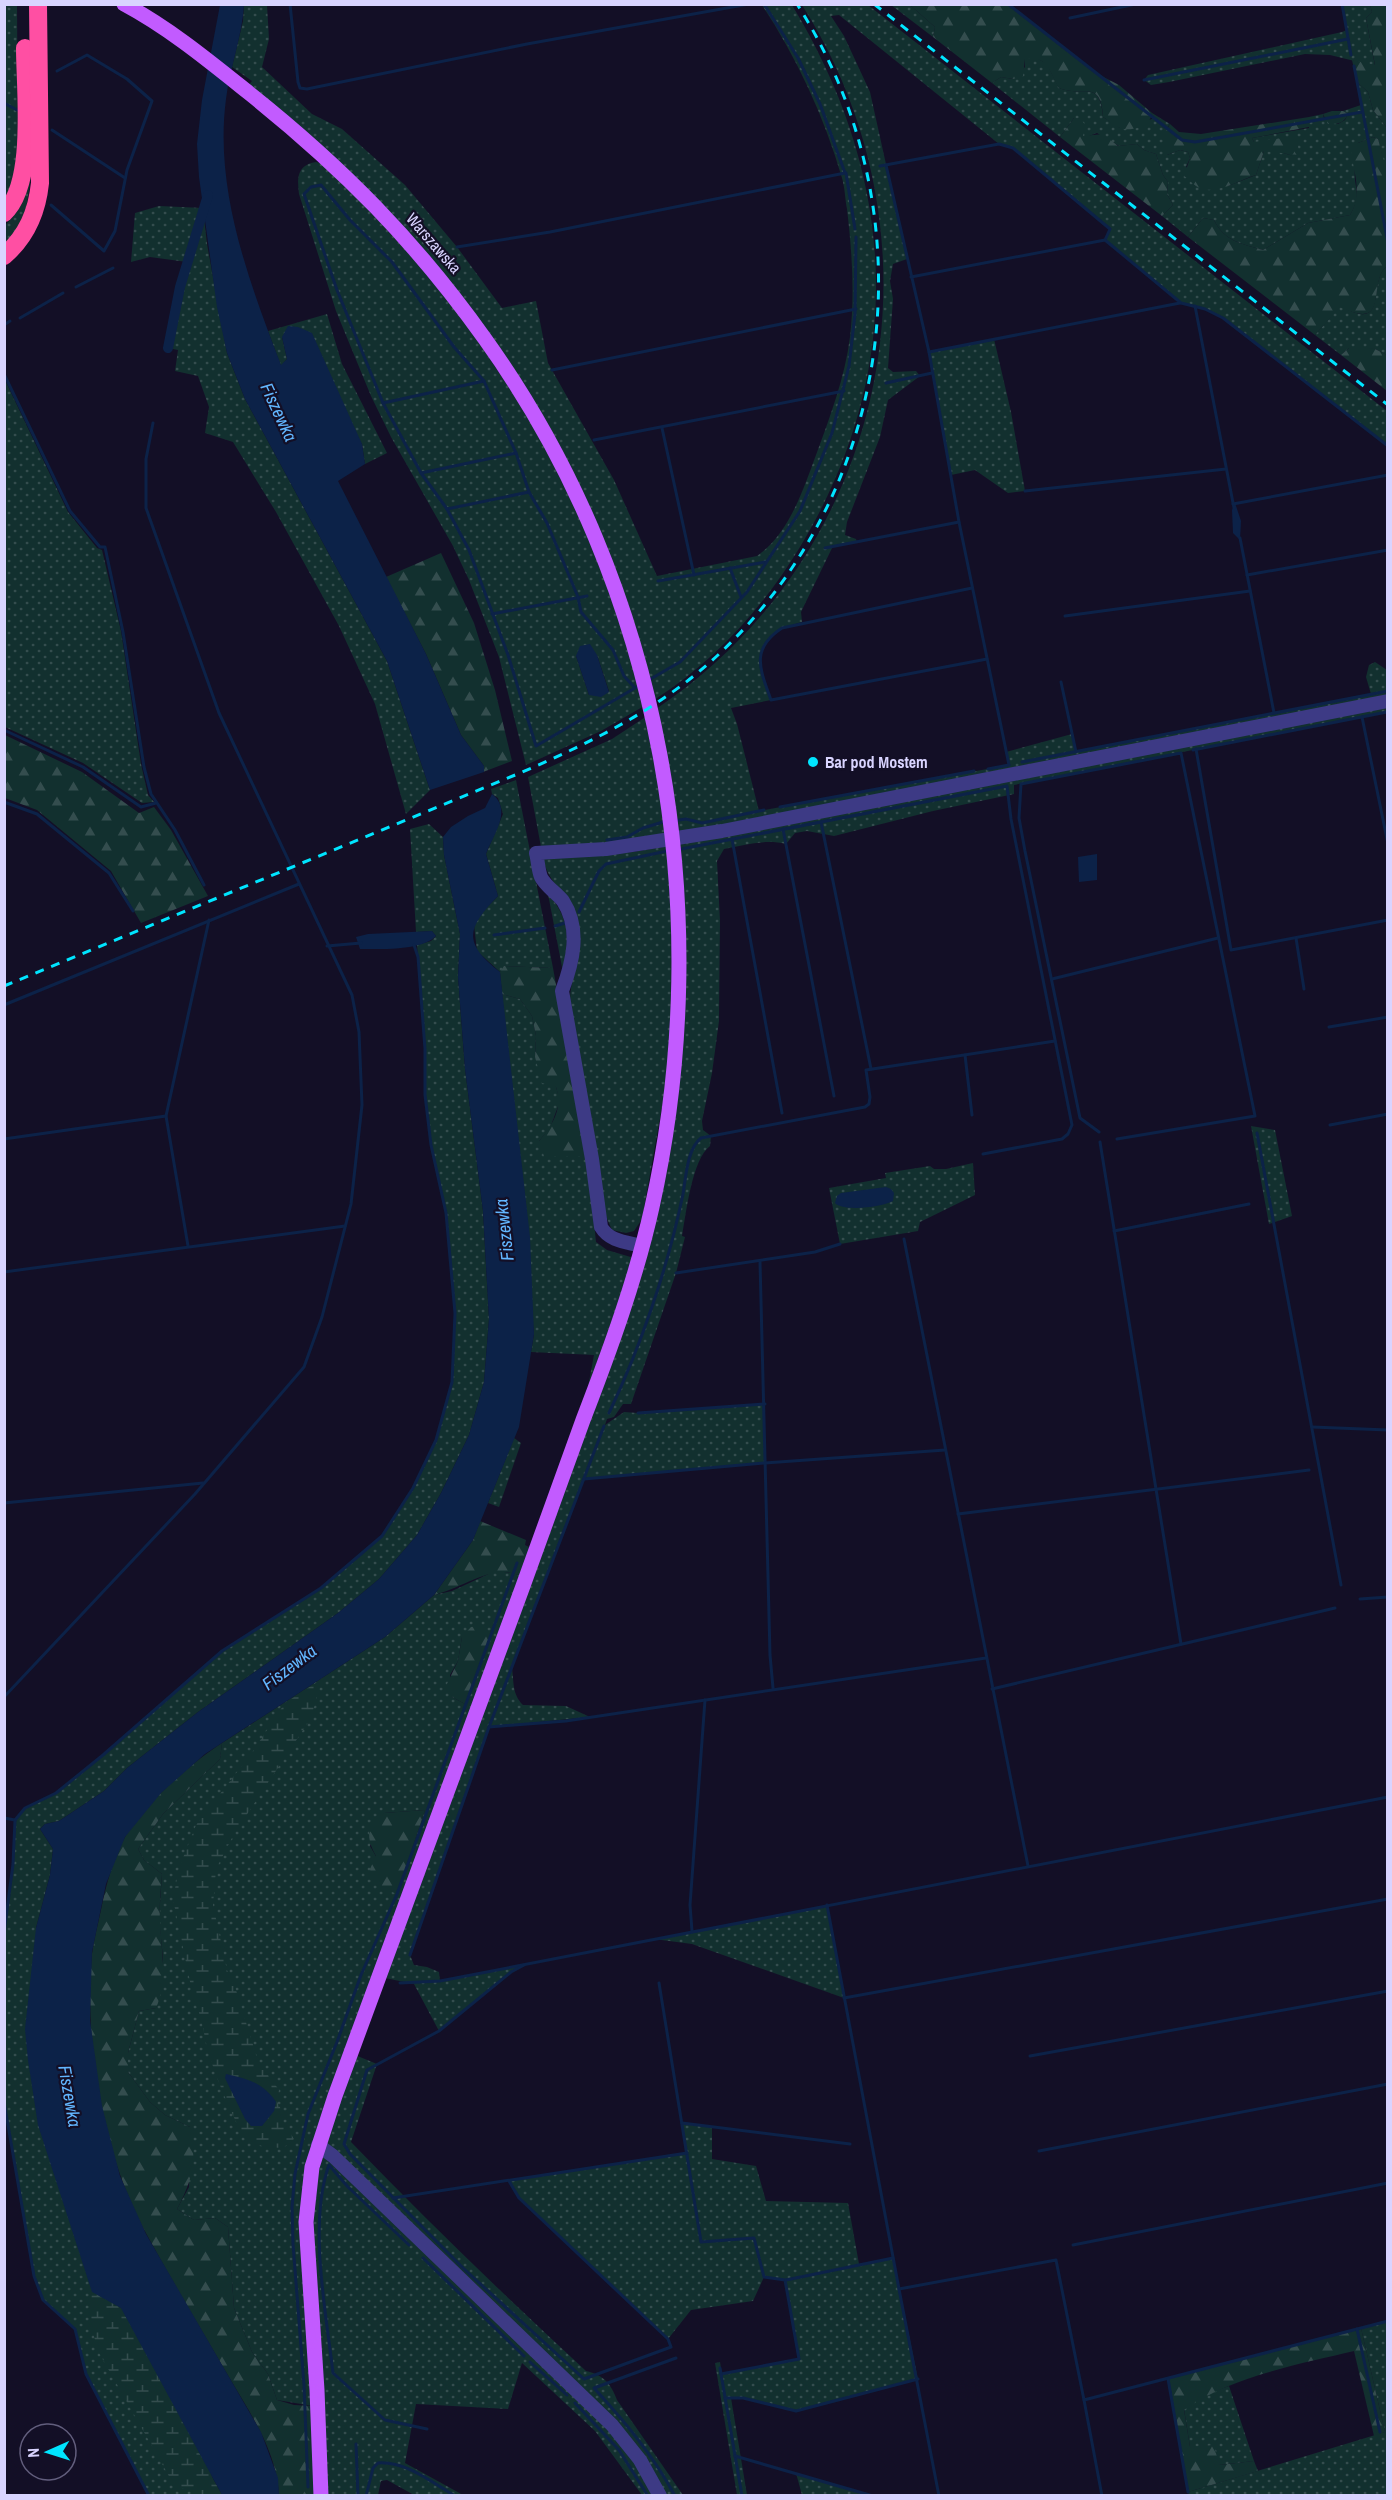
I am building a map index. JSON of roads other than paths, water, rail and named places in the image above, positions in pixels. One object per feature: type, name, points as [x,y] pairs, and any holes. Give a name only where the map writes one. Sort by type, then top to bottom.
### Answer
[{"type":"highway","points":[[4,213],[17,196],[24,171],[25,4]]},
{"type":"highway","points":[[4,256],[25,233],[38,204],[40,183],[38,4]]},
{"type":"main road","name":"Warszawska","points":[[124,4],[200,54],[341,170],[399,229],[449,289],[494,350],[540,426],[571,484],[615,590],[641,670],[659,749],[672,829],[679,915],[680,996],[674,1076],[659,1171],[642,1246],[592,1398],[318,2145],[309,2187],[306,2229],[317,2390],[321,2496]]},
{"type":"street","points":[[642,1246],[612,1239],[601,1227],[562,991],[573,951],[572,923],[562,901],[541,877],[537,853],[606,849],[710,833],[1388,701]]},
{"type":"street","points":[[318,2145],[333,2156],[612,2425],[640,2460],[660,2496]]},
{"type":"water","name":"Fiszewka","points":[[220,5],[244,5],[226,99],[225,167],[237,235],[257,301],[281,365],[287,359],[282,337],[288,326],[298,327],[312,333],[362,444],[365,464],[338,481],[426,654],[461,735],[484,766],[484,772],[430,790],[387,661],[245,399],[227,353],[217,307],[199,177],[197,144],[202,100]]},
{"type":"water","points":[[1235,503],[1241,521],[1240,540],[1233,533],[1232,510]]},
{"type":"water","points":[[590,644],[597,655],[609,692],[601,697],[589,695],[576,656],[580,646]]},
{"type":"water","name":"Fiszewka","points":[[492,794],[501,807],[501,815],[497,831],[486,854],[498,896],[480,917],[473,934],[474,943],[479,952],[500,972],[530,1237],[534,1334],[519,1427],[473,1540],[434,1595],[385,1637],[205,1754],[161,1793],[125,1837],[106,1884],[92,1952],[90,2020],[102,2106],[120,2176],[146,2234],[261,2432],[278,2478],[279,2495],[222,2495],[121,2308],[92,2292],[38,2125],[25,2029],[36,1928],[50,1875],[53,1849],[40,1829],[45,1824],[59,1821],[104,1791],[127,1768],[198,1712],[338,1613],[379,1579],[417,1535],[441,1493],[469,1435],[484,1382],[489,1319],[483,1211],[465,1069],[458,977],[460,934],[444,855],[443,837],[451,827],[485,808]]},
{"type":"water","points":[[1097,854],[1097,880],[1079,882],[1078,857]]},
{"type":"water","points":[[432,931],[436,936],[430,941],[400,948],[360,949],[356,937],[368,934]]},
{"type":"water","points":[[886,1187],[894,1193],[893,1201],[888,1203],[854,1208],[839,1206],[835,1203],[837,1196],[841,1193]]},
{"type":"water","points":[[226,2074],[261,2086],[276,2102],[274,2111],[262,2126],[251,2126],[245,2119],[225,2078]]},
{"type":"waterway","points":[[290,4],[298,82],[300,88],[307,89],[527,44],[749,4]]},
{"type":"waterway","points":[[457,247],[550,232],[845,173],[820,104],[798,58],[764,4]]},
{"type":"waterway","points":[[1008,4],[1182,140],[1195,142],[1362,112]]},
{"type":"waterway","points":[[1070,18],[1136,4]]},
{"type":"waterway","points":[[1342,4],[1351,55]]},
{"type":"waterway","points":[[1144,80],[1348,39]]},
{"type":"waterway","points":[[51,205],[104,251],[115,231],[127,170],[152,101],[127,79],[87,55],[57,71]]},
{"type":"waterway","points":[[1354,66],[1388,243]]},
{"type":"waterway","points":[[4,103],[17,110]]},
{"type":"waterway","points":[[52,130],[125,178]]},
{"type":"waterway","points":[[880,166],[999,144],[1013,148],[1110,229],[1105,240],[1181,303],[1205,309],[1223,318],[1388,446]]},
{"type":"waterway","points":[[886,165],[929,352],[959,522],[1009,765],[988,769]]},
{"type":"waterway","points":[[846,173],[855,229]]},
{"type":"waterway","points":[[635,688],[624,676],[613,650],[581,612],[578,597],[547,523],[529,492],[516,453],[484,381],[454,347],[392,262],[350,220],[321,185],[311,187],[304,194],[337,290],[383,403],[421,473],[447,509],[469,550],[508,655],[536,746],[639,686]]},
{"type":"waterway","points":[[168,348],[180,287],[208,195]]},
{"type":"waterway","points":[[647,681],[680,662],[747,592],[800,511],[832,433],[849,366],[855,314],[856,237]]},
{"type":"waterway","points":[[911,277],[1105,240]]},
{"type":"waterway","points":[[76,287],[113,268]]},
{"type":"waterway","points":[[20,318],[63,293]]},
{"type":"waterway","points":[[929,352],[1180,303]]},
{"type":"waterway","points":[[1195,306],[1234,508]]},
{"type":"waterway","points":[[552,370],[856,309]]},
{"type":"waterway","points":[[4,325],[10,321]]},
{"type":"waterway","points":[[886,383],[932,373]]},
{"type":"waterway","points":[[4,374],[70,511],[100,547],[105,547],[123,632],[144,767],[151,794],[175,830],[204,885]]},
{"type":"waterway","points":[[383,403],[484,381]]},
{"type":"waterway","points":[[594,440],[844,391]]},
{"type":"waterway","points":[[4,1697],[195,1494],[304,1367],[322,1317],[351,1204],[362,1105],[359,1032],[352,995],[219,713],[146,508],[146,459],[153,423]]},
{"type":"waterway","points":[[662,428],[694,575]]},
{"type":"waterway","points":[[421,473],[516,453]]},
{"type":"waterway","points":[[1025,491],[1226,469]]},
{"type":"waterway","points":[[1233,504],[1388,475]]},
{"type":"waterway","points":[[447,509],[529,492]]},
{"type":"waterway","points":[[825,548],[959,522]]},
{"type":"waterway","points":[[1240,538],[1274,713]]},
{"type":"waterway","points":[[1247,575],[1388,550]]},
{"type":"waterway","points":[[658,581],[765,562]]},
{"type":"waterway","points":[[730,568],[741,597]]},
{"type":"waterway","points":[[972,588],[782,628],[765,644],[760,660],[761,669],[771,700],[987,659]]},
{"type":"waterway","points":[[1065,616],[1250,591]]},
{"type":"waterway","points":[[492,614],[587,596]]},
{"type":"waterway","points":[[1061,682],[1076,752]]},
{"type":"waterway","points":[[1022,762],[1388,691]]},
{"type":"waterway","points":[[1193,750],[1387,712]]},
{"type":"waterway","points":[[1362,717],[1388,844]]},
{"type":"waterway","points":[[4,730],[83,767],[141,807],[156,803]]},
{"type":"waterway","points":[[1196,749],[1231,950],[1388,920]]},
{"type":"waterway","points":[[1099,1132],[1080,1118],[1019,818],[1021,784],[1181,753],[1255,1116],[1117,1139]]},
{"type":"waterway","points":[[780,807],[974,771]]},
{"type":"waterway","points":[[676,850],[1007,786],[1011,819],[1072,1125],[1068,1134],[1062,1139],[983,1154]]},
{"type":"waterway","points":[[4,802],[37,814],[109,873],[133,911]]},
{"type":"waterway","points":[[672,821],[686,819],[702,823],[764,810]]},
{"type":"waterway","points":[[607,840],[627,837],[643,828],[663,822]]},
{"type":"waterway","points":[[821,822],[871,1069]]},
{"type":"waterway","points":[[783,829],[834,1096]]},
{"type":"waterway","points":[[732,839],[782,1113]]},
{"type":"waterway","points":[[579,912],[599,871],[606,864],[667,851]]},
{"type":"waterway","points":[[4,1005],[299,884]]},
{"type":"waterway","points":[[188,1246],[166,1116],[209,920]]},
{"type":"waterway","points":[[555,926],[565,923]]},
{"type":"waterway","points":[[494,935],[545,928]]},
{"type":"waterway","points":[[1052,979],[1218,938]]},
{"type":"waterway","points":[[1296,938],[1304,989]]},
{"type":"waterway","points":[[327,946],[361,943]]},
{"type":"waterway","points":[[4,1933],[13,1864],[15,1820],[25,1808],[56,1793],[222,1651],[321,1588],[382,1536],[413,1488],[436,1440],[452,1382],[455,1313],[446,1213],[431,1145],[425,1095],[425,1049],[418,957],[414,945]]},
{"type":"waterway","points":[[1329,1027],[1388,1017]]},
{"type":"waterway","points":[[609,1413],[632,1361],[652,1306],[670,1250],[690,1156],[701,1138],[865,1107],[869,1104],[870,1097],[866,1070],[1055,1041]]},
{"type":"waterway","points":[[965,1055],[972,1115]]},
{"type":"waterway","points":[[1330,1125],[1388,1114]]},
{"type":"waterway","points":[[4,1139],[166,1116]]},
{"type":"waterway","points":[[1257,1133],[1341,1585]]},
{"type":"waterway","points":[[1100,1142],[1181,1644]]},
{"type":"waterway","points":[[1114,1231],[1249,1204]]},
{"type":"waterway","points":[[4,1272],[345,1226]]},
{"type":"waterway","points":[[904,1239],[1028,1866]]},
{"type":"waterway","points":[[676,1273],[815,1252],[840,1244]]},
{"type":"waterway","points":[[760,1262],[770,1655],[773,1688]]},
{"type":"waterway","points":[[638,1413],[765,1404]]},
{"type":"waterway","points":[[410,1955],[489,1727],[604,1426]]},
{"type":"waterway","points":[[1312,1427],[1388,1430]]},
{"type":"waterway","points":[[584,1479],[945,1450]]},
{"type":"waterway","points":[[958,1514],[1309,1470]]},
{"type":"waterway","points":[[4,1503],[203,1483]]},
{"type":"waterway","points":[[308,2487],[304,2385],[292,2207],[295,2174],[308,2114],[361,1975],[397,1894],[517,1563]]},
{"type":"waterway","points":[[1360,1599],[1388,1597]]},
{"type":"waterway","points":[[992,1689],[1335,1608]]},
{"type":"waterway","points":[[489,1727],[566,1721],[986,1658]]},
{"type":"waterway","points":[[692,1931],[690,1905],[705,1700]]},
{"type":"waterway","points":[[400,1983],[440,1981],[1388,1797]]},
{"type":"waterway","points":[[4,1818],[15,1820]]},
{"type":"waterway","points":[[844,1998],[1388,1899]]},
{"type":"waterway","points":[[827,1905],[899,2289],[1056,2260],[1084,2400],[1388,2321]]},
{"type":"waterway","points":[[509,2181],[519,2198],[668,2339],[671,2347],[584,2379],[463,2268],[350,2154],[344,2144],[367,2070],[439,2031],[511,1972],[524,1965]]},
{"type":"waterway","points":[[659,1983],[701,2242],[754,2238],[764,2277],[785,2280],[799,2359],[721,2374]]},
{"type":"waterway","points":[[1030,2056],[1388,1991]]},
{"type":"waterway","points":[[1039,2151],[1388,2084]]},
{"type":"waterway","points":[[4,2102],[34,2276],[43,2300],[75,2329],[86,2374],[149,2496]]},
{"type":"waterway","points":[[682,2123],[850,2144]]},
{"type":"waterway","points":[[393,2198],[687,2153]]},
{"type":"waterway","points":[[409,2245],[348,2187],[329,2165],[323,2188],[319,2240],[320,2268],[333,2373],[385,2420],[427,2429]]},
{"type":"waterway","points":[[1073,2245],[1388,2183]]},
{"type":"waterway","points":[[423,2258],[524,2356]]},
{"type":"waterway","points":[[786,2280],[893,2258]]},
{"type":"waterway","points":[[899,2289],[939,2496]]},
{"type":"waterway","points":[[1357,2329],[1380,2432]]},
{"type":"waterway","points":[[675,2496],[638,2439],[594,2388],[676,2358]]},
{"type":"waterway","points":[[530,2362],[567,2395]]},
{"type":"waterway","points":[[720,2368],[742,2496]]},
{"type":"waterway","points":[[725,2398],[743,2398],[796,2411],[918,2379]]},
{"type":"waterway","points":[[1168,2379],[1188,2492]]},
{"type":"waterway","points":[[1084,2400],[1102,2496]]},
{"type":"waterway","points":[[575,2403],[619,2450],[648,2496]]},
{"type":"waterway","points":[[356,2444],[358,2496]]},
{"type":"waterway","points":[[735,2456],[873,2496]]},
{"type":"waterway","points":[[366,2496],[373,2468],[378,2463],[388,2463],[408,2469],[455,2496]]},
{"type":"railway","points":[[4,986],[520,773],[599,736],[649,708],[696,674],[718,655],[779,587],[825,511],[857,429],[875,344],[878,256],[866,169],[839,84],[797,4]]},
{"type":"railway","points":[[874,4],[1388,405]]},
{"type":"place","name":"Bar pod Mostem","points":[[813,762]]}]
